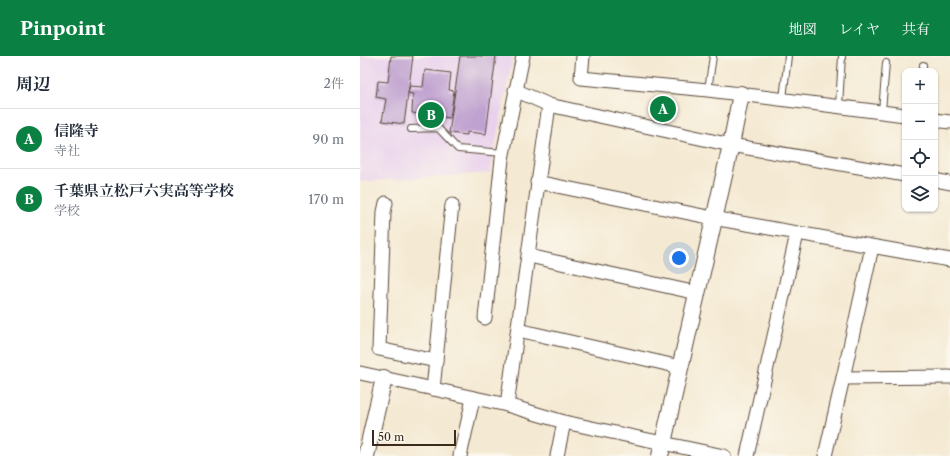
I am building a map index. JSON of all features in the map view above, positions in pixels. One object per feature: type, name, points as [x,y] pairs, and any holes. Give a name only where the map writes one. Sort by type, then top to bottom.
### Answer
[{"type":"street","points":[[485,318],[503,152],[523,56]]},
{"type":"street","points":[[583,56],[581,78],[708,90],[839,105],[902,115]]},
{"type":"street","points":[[515,90],[549,105],[731,145],[902,174]]},
{"type":"street","points":[[662,449],[713,218],[731,145],[741,94]]},
{"type":"street","points":[[507,405],[529,256],[537,182],[549,105]]},
{"type":"street","points":[[938,120],[950,122]]},
{"type":"street","points":[[938,181],[950,183]]},
{"type":"street","points":[[537,182],[797,234],[950,260]]},
{"type":"street","points":[[386,203],[384,212],[379,349],[436,361]]},
{"type":"street","points":[[433,389],[452,205]]},
{"type":"street","points":[[747,456],[797,234]]},
{"type":"street","points":[[825,456],[872,247]]},
{"type":"street","points":[[529,256],[697,293]]},
{"type":"street","points":[[518,330],[680,367]]},
{"type":"street","points":[[360,373],[473,399],[507,405],[662,449],[724,456]]},
{"type":"street","points":[[843,378],[950,377]]},
{"type":"street","points":[[366,456],[384,378]]},
{"type":"street","points":[[460,456],[473,399]]},
{"type":"street","points":[[556,456],[564,422]]},
{"type":"lane","points":[[708,90],[713,56]]},
{"type":"lane","points":[[783,99],[788,56]]},
{"type":"lane","points":[[839,105],[842,56]]},
{"type":"lane","points":[[882,112],[886,63]]},
{"type":"lane","points":[[411,128],[438,128],[458,149],[503,152]]},
{"type":"shaded area","points":[[360,56],[513,56],[490,173],[360,182]]},
{"type":"building","points":[[391,56],[413,56],[404,124],[382,121],[386,99],[376,97],[378,81],[388,82]]},
{"type":"building","points":[[460,56],[496,56],[486,134],[467,132],[467,135],[449,133]]},
{"type":"building","points":[[425,70],[451,73],[449,90],[454,91],[450,118],[412,113],[413,94],[408,93],[410,86],[423,87]]},
{"type":"place","name":"信隆寺","points":[[663,109]]},
{"type":"place","name":"千葉県立松戸六実高等学校","points":[[431,115]]}]
